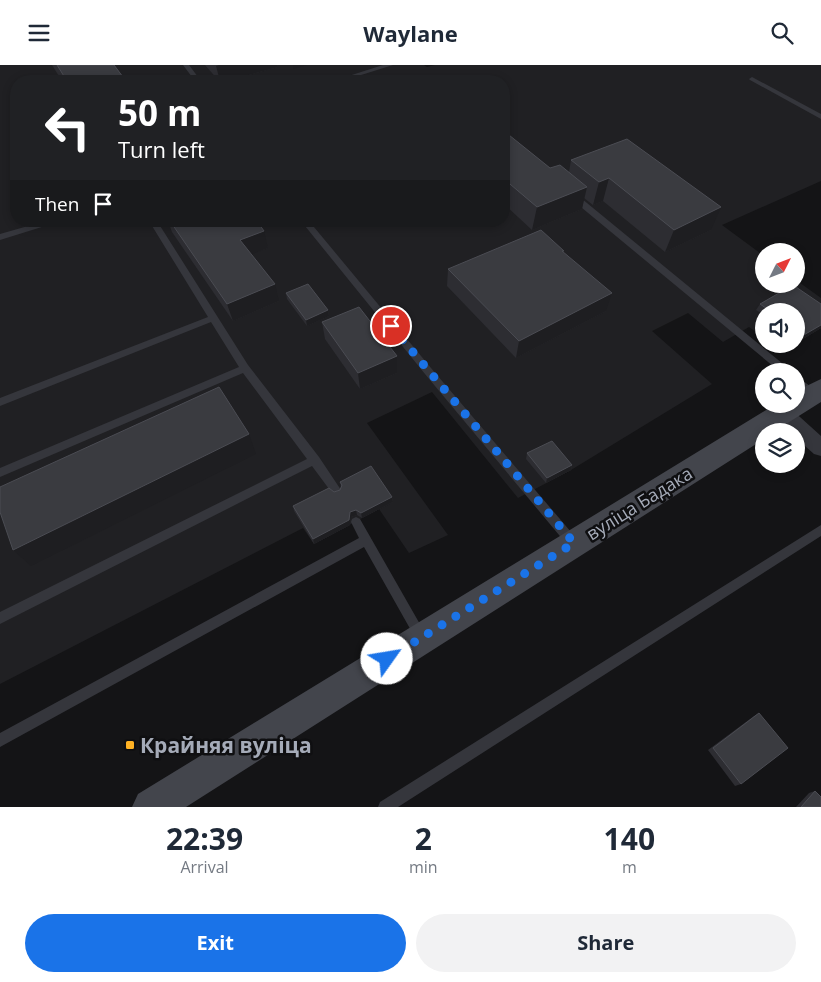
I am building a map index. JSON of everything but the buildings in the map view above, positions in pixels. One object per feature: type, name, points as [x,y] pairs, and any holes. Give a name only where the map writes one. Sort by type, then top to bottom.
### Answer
[{"type":"main road","name":"вуліца Бадака","points":[[151,807],[783,414],[810,388]]},
{"type":"street","points":[[783,414],[821,448]]},
{"type":"lane","points":[[356,75],[390,65]]},
{"type":"lane","points":[[752,79],[821,117]]},
{"type":"lane","points":[[568,191],[775,363]]},
{"type":"lane","points":[[0,237],[32,227]]},
{"type":"lane","points":[[157,227],[245,368],[336,490]]},
{"type":"lane","points":[[310,227],[428,371],[574,543]]},
{"type":"lane","points":[[0,402],[212,318]]},
{"type":"lane","points":[[0,473],[245,368]]},
{"type":"lane","points":[[0,618],[315,460]]},
{"type":"lane","points":[[356,522],[421,638]]},
{"type":"lane","points":[[385,807],[821,531]]},
{"type":"lane","points":[[0,740],[366,540]]},
{"type":"shaded area","points":[[0,65],[424,65],[427,67],[435,65],[821,65],[821,181],[722,225],[755,249],[755,293],[805,293],[805,286],[821,298],[821,328],[805,338],[805,303],[755,303],[755,331],[749,327],[723,342],[688,313],[652,331],[712,384],[571,470],[518,498],[432,392],[367,423],[448,535],[409,553],[379,509],[314,544],[303,528],[0,684]]},
{"type":"place","name":"Крайняя вуліца","points":[[130,745]]},
{"type":"route","points":[[387,659],[574,543],[391,326]]}]
